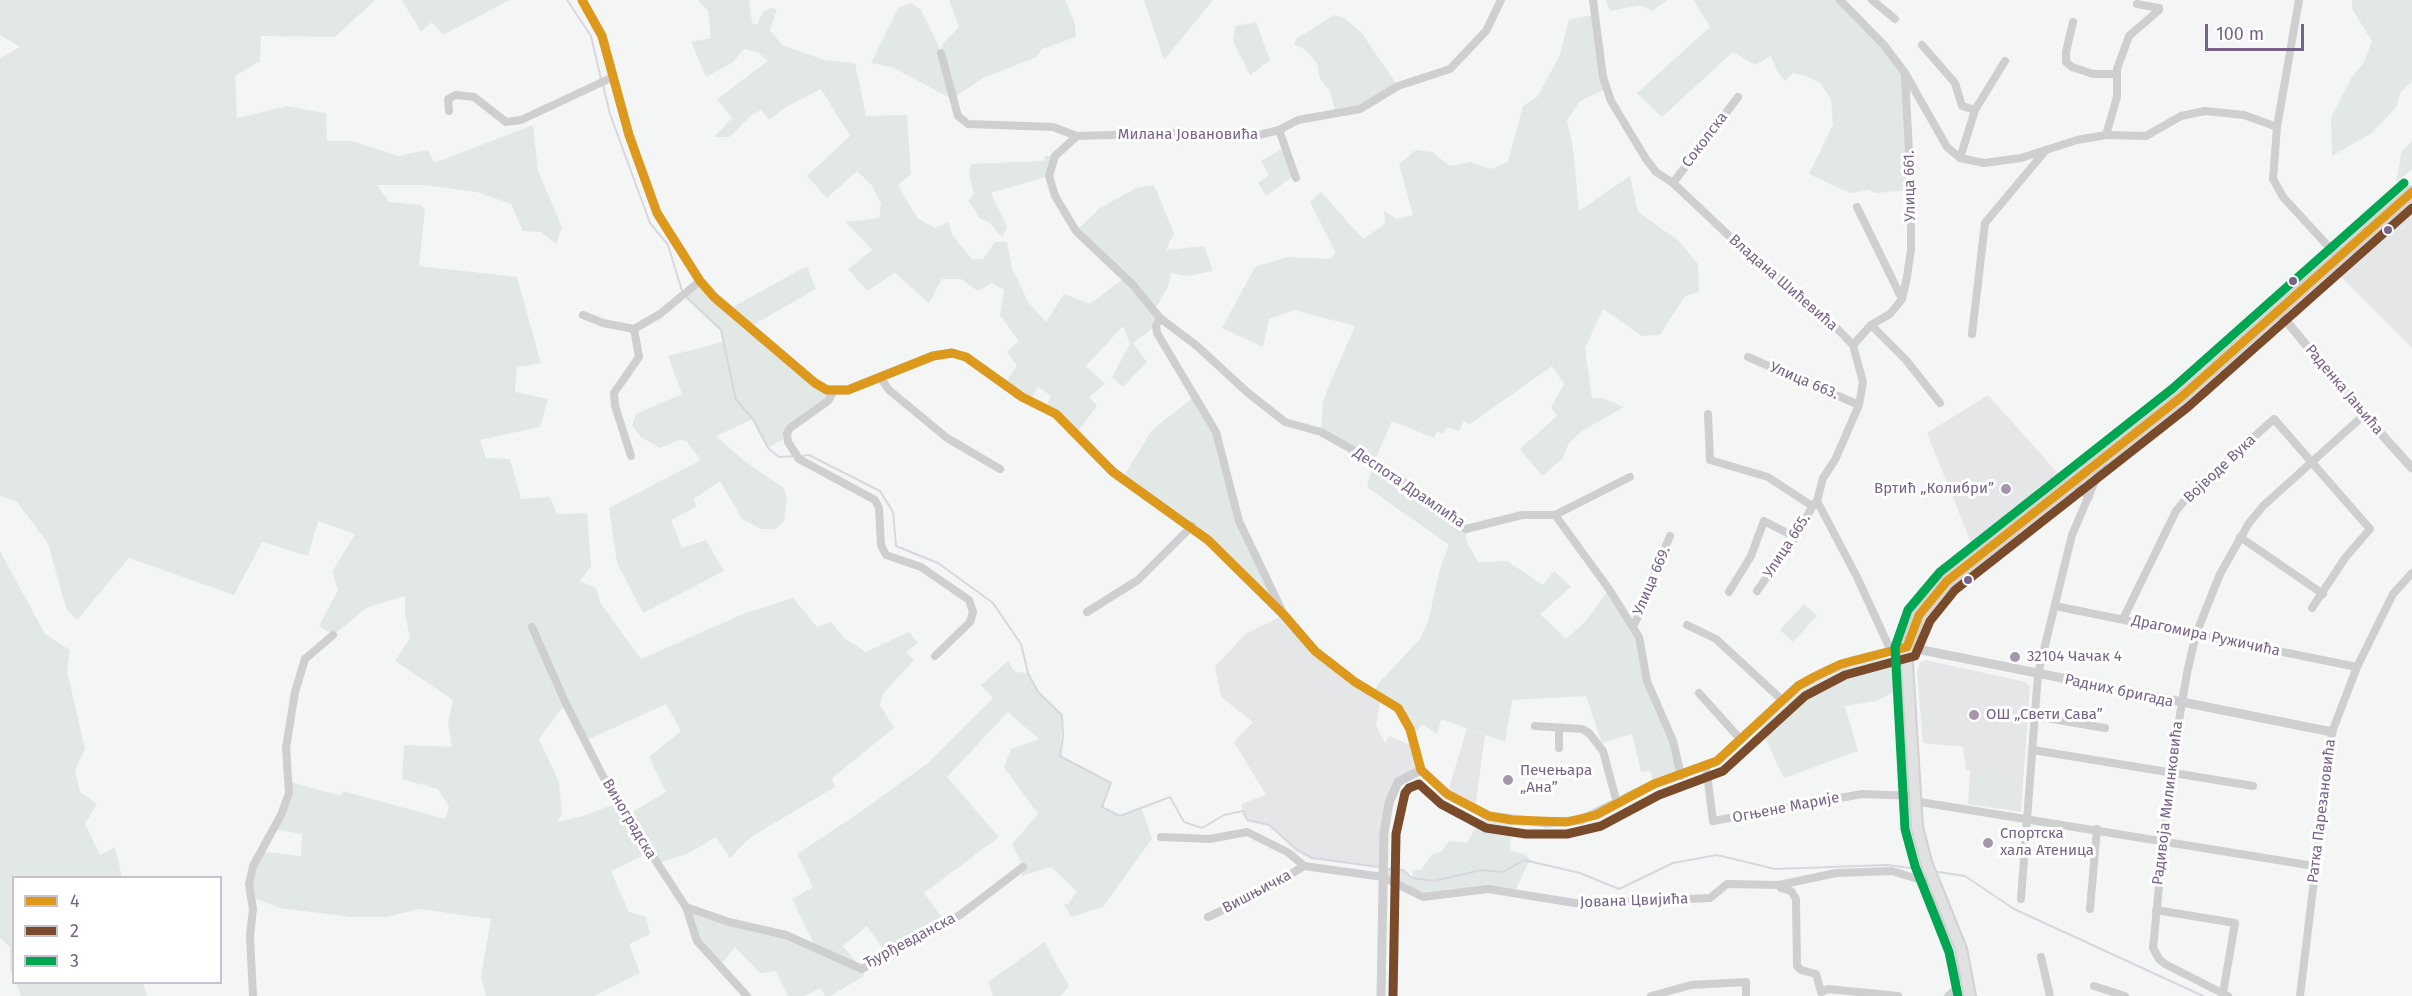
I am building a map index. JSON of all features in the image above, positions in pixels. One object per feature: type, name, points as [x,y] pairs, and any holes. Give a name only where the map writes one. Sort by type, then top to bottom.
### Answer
[{"type":"main road","points":[[1970,996],[1961,949],[1926,862],[1914,798],[1908,647],[1919,615],[1940,588],[2180,398],[2412,192]]},
{"type":"street","points":[[582,0],[602,36],[648,193],[657,213],[700,280],[714,297],[815,383],[833,392],[848,390],[939,354],[952,353],[966,357],[1022,397],[1056,414],[1113,472],[1192,526],[1284,615],[1315,651],[1355,682],[1398,708],[1410,729],[1421,770],[1462,804],[1489,816],[1512,820],[1575,821],[1654,784],[1706,766],[1742,740],[1798,686],[1841,664],[1908,647]]},
{"type":"street","name":"Милана Јовановића","points":[[941,53],[958,116],[968,124],[1053,127],[1077,136],[1179,133],[1242,136],[1279,130],[1298,120],[1360,109],[1398,86],[1450,69],[1486,31],[1501,0]]},
{"type":"street","name":"Владана Шићевића","points":[[1593,0],[1603,77],[1611,101],[1646,159],[1656,172],[1672,183],[1742,248],[1827,318],[1852,345],[1863,382],[1859,405],[1835,460],[1823,478],[1815,504]]},
{"type":"street","points":[[1840,0],[1884,45],[1905,73],[1947,147],[1960,158],[1984,163],[2020,158],[2106,135],[2146,136],[2181,117],[2205,111],[2244,115],[2277,127]]},
{"type":"street","points":[[1872,0],[1895,18]]},
{"type":"street","points":[[2299,0],[2277,127],[2272,171],[2276,186],[2338,257]]},
{"type":"street","points":[[2106,135],[2117,97],[2117,74],[2129,36],[2159,10],[2137,4]]},
{"type":"street","points":[[2073,22],[2066,62],[2072,68],[2093,74],[2117,74]]},
{"type":"street","points":[[1922,45],[1955,83],[1962,106],[1975,110]]},
{"type":"street","points":[[1960,158],[1975,110],[2005,61]]},
{"type":"street","name":"Улица 661.","points":[[1902,299],[1911,249],[1905,73]]},
{"type":"street","points":[[449,111],[448,99],[456,95],[474,97],[506,122],[521,120],[613,77]]},
{"type":"street","name":"Соколска","points":[[1672,183],[1738,97]]},
{"type":"street","points":[[1279,130],[1296,178]]},
{"type":"street","points":[[1077,136],[1055,156],[1051,165],[1049,176],[1055,196],[1076,231],[1133,285],[1160,318],[1156,326],[1157,333],[1216,432],[1239,521],[1284,615]]},
{"type":"street","points":[[1972,334],[1985,224],[2047,149]]},
{"type":"street","points":[[1852,345],[1871,325],[1890,314],[1902,299],[1857,207]]},
{"type":"street","points":[[583,315],[634,330],[660,314],[700,280]]},
{"type":"street","name":"Раденка Јањића","points":[[2278,310],[2364,415],[2412,468]]},
{"type":"street","name":"Деспота Драмлића","points":[[1160,318],[1197,346],[1247,392],[1286,422],[1321,432],[1374,462],[1440,507],[1466,529],[1522,515],[1555,515],[1630,477]]},
{"type":"street","points":[[1871,325],[1906,360],[1940,403]]},
{"type":"street","points":[[631,456],[614,393],[639,357],[634,330]]},
{"type":"street","name":"Улица 663.","points":[[1748,357],[1859,405]]},
{"type":"street","points":[[881,378],[890,390],[947,438],[1000,469]]},
{"type":"street","points":[[833,392],[828,401],[790,428],[787,433],[788,442],[799,459],[875,500],[879,508],[881,545],[886,555],[921,567],[969,600],[973,612],[970,622],[935,656]]},
{"type":"street","points":[[1708,414],[1710,460],[1768,477],[1815,504],[1857,577],[1891,651]]},
{"type":"street","name":"Радивоја Милинковића","points":[[2226,995],[2159,959],[2153,948],[2170,774],[2181,704],[2196,634],[2226,560],[2263,506],[2364,415]]},
{"type":"street","name":"Војводе Вука","points":[[2123,619],[2176,511],[2190,494],[2274,419],[2314,462]]},
{"type":"street","points":[[2021,898],[2038,674],[2072,535],[2104,460]]},
{"type":"street","points":[[2312,608],[2345,558],[2370,529],[2314,462]]},
{"type":"street","points":[[2074,483],[2089,497]]},
{"type":"street","name":"Улица 665.","points":[[1757,591],[1815,504]]},
{"type":"street","points":[[1555,515],[1633,626],[1643,650],[1647,681],[1673,741],[1681,776]]},
{"type":"street","points":[[1729,592],[1751,556],[1764,521],[1795,537]]},
{"type":"street","points":[[1087,612],[1138,579],[1192,526]]},
{"type":"street","name":"Улица 669.","points":[[1633,626],[1649,596],[1653,577],[1670,536]]},
{"type":"street","points":[[2240,537],[2323,594]]},
{"type":"street","name":"Ратка Парезановића","points":[[2300,996],[2332,732],[2357,667],[2392,594],[2412,573]]},
{"type":"street","name":"Драгомира Ружичића","points":[[2055,606],[2357,667]]},
{"type":"street","points":[[1687,625],[1716,639],[1782,700]]},
{"type":"street","name":"Виноградска","points":[[532,627],[566,704],[612,794],[686,907],[697,941],[747,996]]},
{"type":"street","points":[[253,996],[250,935],[253,909],[249,884],[253,866],[289,793],[286,748],[295,692],[305,659],[333,635]]},
{"type":"street","name":"Радних бригада","points":[[1908,647],[2181,704],[2332,732]]},
{"type":"street","points":[[1699,693],[1742,740]]},
{"type":"street","points":[[2035,716],[2105,728]]},
{"type":"street","points":[[1535,726],[1582,729],[1600,747],[1617,803]]},
{"type":"street","points":[[1559,728],[1559,748]]},
{"type":"street","points":[[2033,750],[2253,786]]},
{"type":"street","name":"Огњене Марије","points":[[1706,766],[1713,821],[1862,794],[1914,798]]},
{"type":"street","points":[[1381,996],[1384,833],[1394,787],[1402,778],[1421,770]]},
{"type":"street","points":[[1914,798],[2314,866]]},
{"type":"street","points":[[2090,909],[2097,829]]},
{"type":"street","points":[[1161,837],[1210,839],[1248,832],[1288,853],[1304,866],[1383,877]]},
{"type":"street","name":"Вишњичка","points":[[1208,917],[1260,893],[1304,866]]},
{"type":"street","name":"Ђурђевданска","points":[[686,907],[729,922],[786,935],[862,969],[960,915],[1023,867]]},
{"type":"street","name":"Јована Цвијића","points":[[1383,877],[1423,897],[1488,889],[1581,904],[1710,898],[1727,884],[1779,885],[1836,873],[1892,871],[1934,886]]},
{"type":"street","points":[[1779,885],[1791,891],[1796,900],[1797,966],[1801,970],[1816,974],[1821,994],[1828,989],[1898,996]]},
{"type":"street","points":[[1934,886],[1934,901],[1957,979],[1955,990],[1948,996]]},
{"type":"street","points":[[2156,910],[2235,923],[2226,995]]},
{"type":"street","points":[[2041,957],[2050,996]]},
{"type":"street","points":[[1652,996],[1691,985],[1746,982],[1746,996]]},
{"type":"street","points":[[2094,986],[2124,996]]},
{"type":"shaded area","points":[[0,0],[375,0],[335,37],[261,36],[260,61],[235,76],[237,118],[287,106],[326,113],[327,141],[352,141],[398,156],[428,150],[434,163],[533,125],[538,171],[562,227],[556,244],[541,232],[523,231],[511,204],[477,192],[424,185],[377,185],[389,202],[420,205],[425,209],[419,266],[517,277],[541,363],[517,367],[515,392],[548,399],[540,427],[480,440],[486,458],[510,459],[521,499],[550,497],[557,514],[587,513],[591,566],[580,581],[596,588],[601,604],[641,659],[743,614],[793,598],[817,627],[831,622],[844,638],[866,652],[909,632],[918,643],[906,652],[914,660],[883,694],[880,705],[894,728],[832,778],[835,787],[751,837],[730,858],[716,837],[689,853],[656,864],[649,853],[611,871],[629,912],[646,917],[650,934],[629,944],[640,973],[594,996],[486,996],[481,977],[491,919],[420,909],[386,917],[352,917],[280,908],[251,897],[249,884],[261,851],[301,856],[302,834],[273,829],[289,793],[287,781],[341,796],[343,791],[445,819],[449,807],[438,789],[402,779],[404,745],[452,747],[448,723],[453,700],[395,661],[410,638],[405,615],[405,596],[368,607],[333,635],[319,626],[338,590],[332,572],[355,534],[318,521],[308,556],[262,542],[234,595],[129,558],[77,620],[66,608],[48,543],[17,502],[0,496],[0,58],[20,47],[0,35]],"holes":[[[565,704],[585,741],[666,704],[681,731],[649,757],[666,792],[626,816],[618,803],[583,816],[557,822],[562,814],[559,782],[539,739]]]},
{"type":"shaded area","points":[[402,0],[510,0],[443,35],[432,22],[421,32]]},
{"type":"shaded area","points":[[698,0],[749,0],[752,23],[757,25],[762,13],[770,8],[777,9],[770,30],[782,45],[824,60],[855,63],[866,116],[907,115],[911,174],[898,185],[917,218],[935,228],[948,222],[953,236],[972,259],[983,259],[995,242],[1007,242],[1012,268],[1028,302],[1046,322],[1064,294],[1090,304],[1124,278],[1076,231],[1100,208],[1136,188],[1154,185],[1174,233],[1166,250],[1204,246],[1213,271],[1187,276],[1171,273],[1168,287],[1154,311],[1160,318],[1156,326],[1133,343],[1147,362],[1123,387],[1112,377],[1130,344],[1123,326],[1086,366],[1105,384],[1089,397],[1097,406],[1076,434],[1045,409],[1051,396],[1038,387],[1030,401],[1004,384],[1017,366],[1007,352],[1019,341],[1000,315],[1004,290],[992,283],[978,291],[961,279],[942,279],[929,303],[895,273],[867,291],[848,269],[872,250],[846,222],[879,218],[881,204],[873,187],[857,171],[827,198],[807,176],[850,136],[821,89],[786,107],[769,120],[761,110],[750,116],[730,137],[714,137],[732,118],[717,99],[768,61],[759,53],[744,49],[732,63],[706,77],[691,42],[711,38],[708,11]]},
{"type":"shaded area","points":[[949,0],[1065,0],[1075,24],[1076,37],[1042,49],[1037,57],[985,77],[952,99],[892,67],[871,63],[899,7],[912,3],[921,10],[941,51],[943,43],[959,27]]},
{"type":"shaded area","points":[[1144,0],[1213,0],[1164,60]]},
{"type":"shaded area","points":[[1605,0],[1667,0],[1652,11],[1641,5],[1610,11]]},
{"type":"shaded area","points":[[1693,0],[1840,0],[1905,73],[1911,190],[1877,193],[1868,190],[1850,193],[1809,174],[1833,125],[1831,99],[1820,83],[1807,76],[1793,73],[1785,81],[1777,71],[1771,56],[1755,65],[1733,52],[1662,117],[1637,93],[1710,27]]},
{"type":"shaded area","points":[[2352,0],[2412,0],[2412,81],[2400,93],[2397,106],[2372,133],[2332,156],[2331,118],[2352,77],[2364,62],[2372,41],[2352,9]]},
{"type":"shaded area","points":[[1334,15],[1344,18],[1361,32],[1398,86],[1380,99],[1336,113],[1330,91],[1320,79],[1317,63],[1303,48],[1294,45],[1296,39]]},
{"type":"shaded area","points":[[1595,15],[1607,88],[1579,102],[1567,121],[1573,148],[1579,211],[1630,176],[1638,212],[1679,241],[1698,264],[1699,292],[1685,296],[1660,335],[1642,336],[1603,309],[1585,348],[1592,398],[1603,398],[1624,407],[1582,431],[1569,443],[1562,459],[1542,476],[1520,449],[1557,416],[1551,407],[1564,384],[1552,366],[1470,424],[1464,421],[1459,431],[1447,427],[1443,434],[1437,431],[1434,438],[1392,421],[1374,462],[1321,432],[1323,402],[1355,326],[1294,310],[1269,319],[1263,347],[1222,328],[1255,267],[1288,257],[1330,259],[1336,253],[1310,202],[1321,192],[1363,239],[1385,224],[1384,211],[1397,219],[1413,215],[1399,164],[1416,150],[1432,152],[1450,166],[1471,162],[1491,169],[1508,162],[1523,106],[1537,97],[1560,55],[1569,19]]},
{"type":"shaded area","points":[[1256,22],[1270,60],[1250,75],[1233,41],[1235,26]]},
{"type":"shaded area","points":[[2412,141],[2412,169],[2396,183],[2401,153]]},
{"type":"shaded area","points":[[1285,147],[1295,175],[1266,196],[1258,183],[1269,175],[1261,161]]},
{"type":"shaded area","points":[[1045,156],[1055,156],[1049,176],[991,193],[1007,227],[1002,237],[989,222],[980,219],[968,200],[974,194],[969,173],[971,164],[1044,161]]},
{"type":"shaded area","points":[[2412,201],[2412,348],[2333,269]]},
{"type":"shaded area","points":[[807,266],[816,289],[749,327],[833,392],[790,428],[786,438],[768,448],[753,419],[716,436],[743,460],[784,488],[787,500],[784,522],[775,529],[761,529],[742,519],[720,481],[694,499],[696,507],[671,520],[682,548],[706,540],[724,571],[643,613],[617,563],[609,508],[701,460],[686,441],[679,440],[660,448],[641,437],[632,426],[636,414],[682,394],[668,356],[723,342],[721,330],[683,294],[700,281],[729,309]]},
{"type":"shaded area","points":[[1988,395],[2064,480],[1974,550],[1927,433]]},
{"type":"shaded area","points":[[1195,396],[1209,419],[1239,521],[1283,608],[1192,526],[1122,479],[1152,430]]},
{"type":"shaded area","points":[[1374,462],[1466,529],[1466,541],[1478,562],[1507,561],[1543,585],[1554,571],[1571,587],[1540,614],[1566,639],[1586,621],[1609,589],[1633,626],[1647,681],[1673,741],[1681,776],[1654,784],[1650,771],[1641,772],[1632,734],[1602,743],[1586,696],[1512,700],[1505,742],[1441,719],[1437,734],[1422,724],[1413,736],[1408,722],[1375,692],[1377,685],[1420,639],[1428,622],[1440,568],[1449,545],[1367,487]]},
{"type":"shaded area","points":[[0,551],[45,634],[70,650],[67,671],[85,749],[75,770],[80,792],[97,804],[85,824],[100,855],[115,847],[122,876],[12,876],[12,974],[10,947],[0,938]]},
{"type":"shaded area","points":[[1804,604],[1817,616],[1793,642],[1780,630]]},
{"type":"shaded area","points":[[1284,615],[1315,651],[1381,695],[1376,725],[1385,743],[1389,736],[1416,747],[1421,770],[1394,787],[1383,868],[1312,858],[1297,850],[1269,825],[1247,820],[1241,804],[1266,795],[1234,742],[1253,722],[1221,697],[1215,667],[1245,634]]},
{"type":"shaded area","points":[[1899,656],[1901,688],[1877,701],[1845,706],[1858,751],[1784,778],[1760,727],[1797,693],[1819,678],[1849,664]]},
{"type":"shaded area","name":"ОШ „Свети Сава”","points":[[1925,660],[2026,682],[2030,687],[2021,812],[1968,804],[1970,771],[1966,769],[1963,747],[1923,743],[1917,673],[1920,662]]},
{"type":"shaded area","points":[[1008,661],[1015,672],[1028,673],[1038,692],[1062,715],[1060,756],[1111,783],[1102,807],[1120,816],[1142,809],[1152,839],[1103,907],[1071,917],[1064,904],[1068,904],[1077,891],[1051,867],[1022,876],[1023,867],[1012,844],[1038,814],[1004,767],[1011,749],[1039,739],[1008,712],[947,777],[999,837],[924,893],[946,923],[888,956],[867,926],[843,946],[862,969],[864,976],[830,996],[825,996],[821,988],[804,996],[788,996],[776,971],[760,973],[735,947],[719,967],[697,941],[686,907],[815,946],[792,899],[813,887],[797,854],[928,763],[993,698],[981,685]]},
{"type":"shaded area","points":[[1467,729],[1485,735],[1475,810],[1447,794]]},
{"type":"shaded area","points":[[1977,772],[2017,776],[2014,807],[1974,803]]},
{"type":"shaded area","points":[[1483,814],[1512,820],[1510,851],[1525,854],[1530,860],[1514,893],[1488,889],[1423,897],[1383,877],[1383,868],[1403,870],[1412,878],[1413,870],[1421,870],[1432,854],[1441,852],[1449,841],[1467,843]]},
{"type":"shaded area","points":[[1044,942],[1069,986],[1060,996],[993,996],[988,982]]},
{"type":"shaded area","points":[[16,984],[143,984],[147,996],[21,996]]},
{"type":"waterway","points":[[567,0],[591,36],[601,79]]},
{"type":"waterway","points":[[603,85],[610,114],[650,223],[668,245],[683,294],[721,330],[736,400],[753,419],[768,448],[779,457],[795,456]]},
{"type":"waterway","points":[[801,456],[809,455],[880,491],[893,512],[896,546],[938,563],[993,603],[1021,644],[1028,673],[1038,692],[1062,715],[1063,737],[1060,756],[1111,783],[1102,807],[1120,816],[1170,797],[1184,822],[1202,828],[1224,815],[1243,811],[1247,820],[1269,825],[1297,850],[1312,858],[1379,867]]},
{"type":"waterway","points":[[1388,869],[1403,870],[1412,878],[1434,881],[1481,870],[1503,872],[1524,860],[1580,873],[1619,889],[1673,863],[1717,855],[1775,869],[1887,865],[1927,870]]},
{"type":"waterway","points":[[1932,871],[1965,876],[2014,909],[2203,996]]},
{"type":"transit line","name":"4","points":[[582,0],[602,36],[629,135],[657,213],[700,281],[714,297],[815,383],[827,390],[848,390],[933,356],[952,353],[966,357],[1022,397],[1056,414],[1113,472],[1208,540],[1284,615],[1315,651],[1355,682],[1398,708],[1410,729],[1421,770],[1447,794],[1489,816],[1512,820],[1567,822],[1596,815],[1654,784],[1717,761],[1798,686],[1814,677],[1841,664],[1907,647],[1919,615],[1947,581],[2180,398],[2412,192]]},
{"type":"transit line","name":"3","points":[[1958,996],[1949,952],[1915,866],[1905,829],[1895,647],[1908,610],[1940,572],[2172,389],[2404,183]]},
{"type":"transit line","name":"2","points":[[1393,996],[1396,834],[1405,793],[1409,788],[1419,784],[1441,804],[1486,828],[1526,834],[1567,834],[1601,826],[1659,795],[1723,771],[1805,696],[1845,675],[1915,656],[1930,621],[1955,590],[2188,407],[2412,208]]},
{"type":"place","name":"Вртић „Колибри”","points":[[2006,489]]},
{"type":"place","name":"32104 Чачак 4","points":[[2015,657]]},
{"type":"place","name":"ОШ „Свети Сава”","points":[[1974,715]]},
{"type":"place","name":"Печењара „Ана”","points":[[1508,780]]},
{"type":"place","name":"Спортска хала Атеница","points":[[1988,843]]}]
